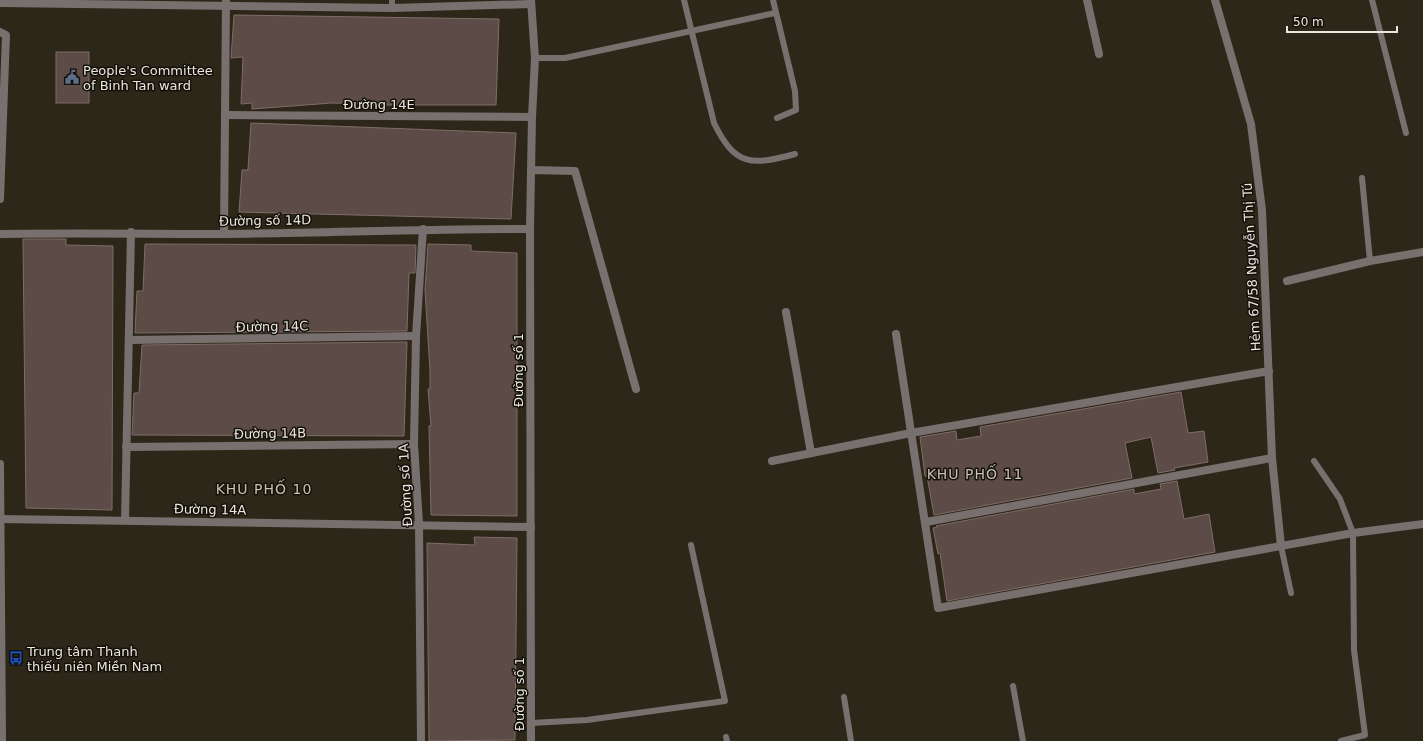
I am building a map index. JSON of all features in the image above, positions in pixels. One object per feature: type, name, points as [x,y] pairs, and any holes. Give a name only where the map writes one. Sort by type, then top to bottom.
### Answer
[{"type":"street","points":[[1087,0],[1099,54]]},
{"type":"street","name":"Hẻm 67/58 Nguyễn Thị Tú","points":[[1215,0],[1251,124],[1262,210],[1272,458],[1281,546]]},
{"type":"street","points":[[0,3],[226,2],[392,4],[531,2]]},
{"type":"street","points":[[224,234],[227,115],[226,2]]},
{"type":"street","name":"Đường số 1","points":[[531,2],[535,58],[532,117],[530,229],[531,741]]},
{"type":"street","points":[[0,32],[6,35],[1,130],[0,199]]},
{"type":"street","name":"Đường 14E","points":[[227,115],[532,117]]},
{"type":"street","points":[[531,170],[575,171],[636,389]]},
{"type":"street","name":"Đường số 14D","points":[[0,234],[131,232],[224,234],[423,229],[530,229]]},
{"type":"street","name":"Đường số 1A","points":[[421,741],[419,524],[414,444],[416,336],[423,229]]},
{"type":"street","points":[[125,520],[131,232]]},
{"type":"street","points":[[1287,281],[1370,261],[1423,252]]},
{"type":"street","points":[[786,312],[811,453]]},
{"type":"street","points":[[896,334],[938,608],[1353,533],[1423,524]]},
{"type":"street","name":"Đường 14C","points":[[129,340],[416,336]]},
{"type":"street","points":[[772,461],[911,433],[1269,371]]},
{"type":"street","name":"Đường 14B","points":[[126,447],[414,444]]},
{"type":"street","points":[[926,522],[1272,458]]},
{"type":"street","points":[[0,464],[2,741]]},
{"type":"street","name":"Đường 14A","points":[[0,519],[531,526]]},
{"type":"lane","points":[[684,0],[690,31],[714,123],[722,139],[736,156],[756,162],[795,154]]},
{"type":"lane","points":[[773,0],[775,13],[796,91],[796,110],[777,118]]},
{"type":"lane","points":[[1372,0],[1406,133]]},
{"type":"lane","points":[[535,58],[565,58],[775,13]]},
{"type":"lane","points":[[1362,178],[1370,261]]},
{"type":"lane","points":[[1314,461],[1340,499],[1353,533],[1354,650],[1365,736],[1341,741]]},
{"type":"lane","points":[[531,723],[587,720],[726,701],[691,545]]},
{"type":"lane","points":[[1281,546],[1291,593]]},
{"type":"lane","points":[[1013,686],[1023,741]]},
{"type":"lane","points":[[844,697],[851,741]]},
{"type":"building","points":[[234,15],[499,19],[496,105],[369,105],[332,103],[252,109],[252,103],[241,104],[243,57],[231,58]]},
{"type":"building","name":"People's Committee of Binh Tan ward","points":[[56,52],[89,52],[89,103],[56,103]]},
{"type":"building","points":[[251,123],[516,133],[511,219],[239,212],[242,170],[248,170]]},
{"type":"building","points":[[23,239],[66,239],[66,245],[113,246],[112,510],[26,508]]},
{"type":"building","points":[[145,244],[416,245],[415,273],[409,273],[407,331],[135,333],[137,291],[143,291]]},
{"type":"building","points":[[428,244],[471,245],[471,251],[517,253],[517,516],[431,515],[429,426],[431,426],[428,389],[430,389],[430,371],[425,290]]},
{"type":"building","points":[[407,342],[404,436],[132,435],[134,393],[139,393],[142,345]]},
{"type":"building","points":[[1181,392],[1188,433],[1204,431],[1208,462],[1174,468],[1175,470],[1158,473],[1151,437],[1125,443],[1132,478],[934,515],[927,476],[925,476],[920,437],[956,431],[957,440],[981,436],[980,427]]},
{"type":"building","points":[[1177,481],[1184,519],[1209,514],[1215,552],[947,601],[940,553],[938,554],[933,528],[937,527],[936,526],[1134,489],[1134,494],[1161,489],[1160,484]]},
{"type":"building","points":[[474,537],[517,538],[515,740],[429,741],[427,543],[475,545]]},
{"type":"place","name":"People's Committee of Binh Tan ward","points":[[72,77]]},
{"type":"place","name":"Trung tâm Thanh thiếu niên Miền Nam","points":[[16,658]]},
{"type":"district","name":"KHU PHỐ 11","points":[[975,474]]},
{"type":"district","name":"KHU PHỐ 10","points":[[264,489]]}]
